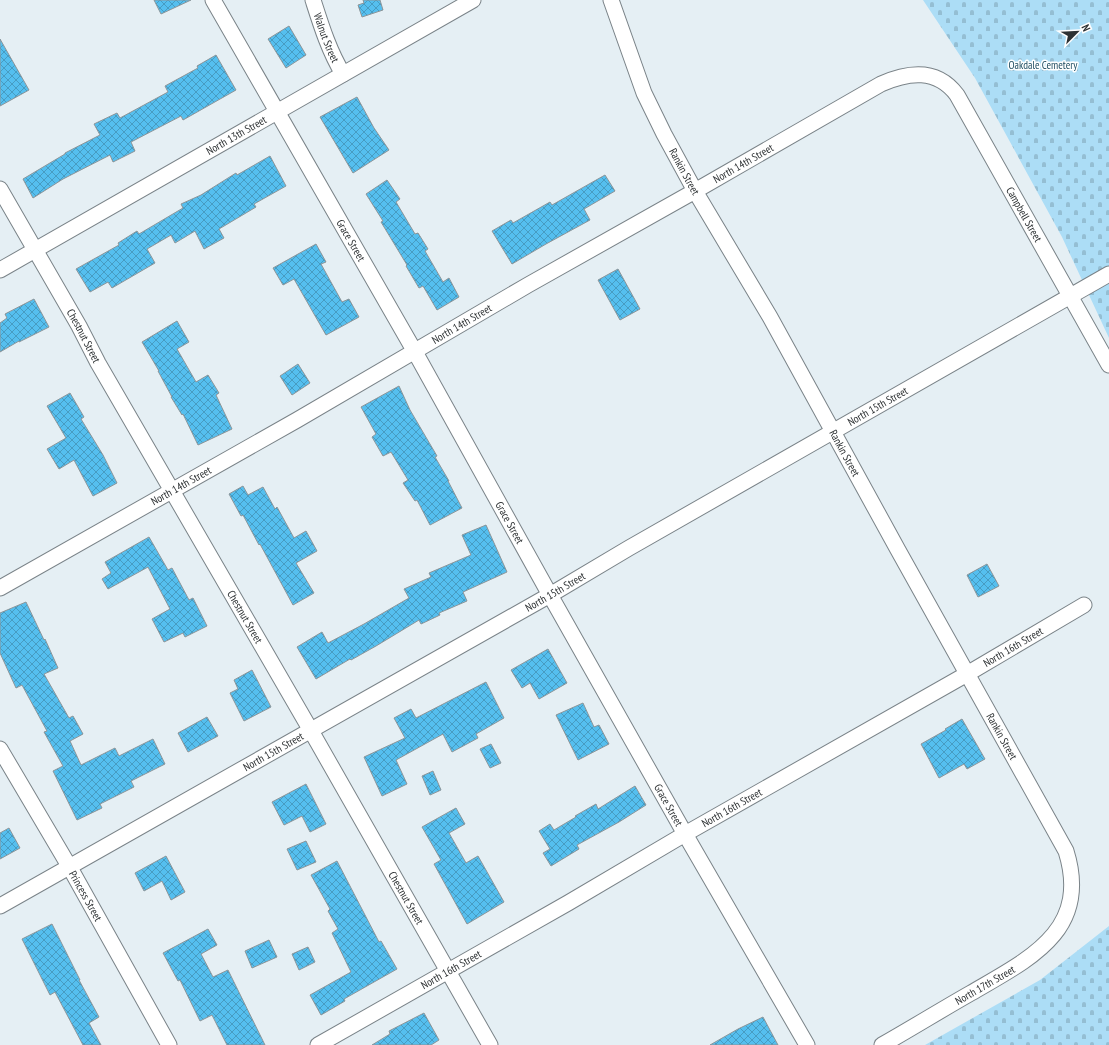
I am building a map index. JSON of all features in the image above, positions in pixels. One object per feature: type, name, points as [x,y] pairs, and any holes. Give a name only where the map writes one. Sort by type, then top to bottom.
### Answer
[{"type":"street","name":"Grace Street","points":[[213,0],[415,352],[685,834],[807,1045]]},
{"type":"street","name":"Walnut Street","points":[[313,0],[329,48],[343,74]]},
{"type":"street","name":"North 13th Street","points":[[0,270],[473,0]]},
{"type":"street","name":"Rankin Street","points":[[611,0],[644,93],[664,134],[770,317],[1066,851],[1071,867],[1073,882],[1070,904]]},
{"type":"street","name":"North 14th Street","points":[[0,588],[415,352],[528,285],[696,191],[881,84],[903,76],[928,75]]},
{"type":"street","name":"Campbell Street","points":[[928,75],[946,83],[957,95],[1109,365]]},
{"type":"street","name":"Chestnut Street","points":[[0,189],[490,1045]]},
{"type":"street","name":"North 15th Street","points":[[0,906],[310,729],[550,595],[1109,274]]},
{"type":"street","name":"North 16th Street","points":[[318,1045],[448,970],[568,904],[685,834],[967,674],[1084,605]]},
{"type":"street","name":"Princess Street","points":[[0,749],[169,1045]]},
{"type":"street","name":"North 17th Street","points":[[882,1045],[1013,969],[1033,955],[1054,936],[1064,921],[1070,904]]},
{"type":"green space","name":"Oakdale Cemetery","points":[[923,0],[1109,0],[1109,338],[1062,237],[975,78]]},
{"type":"green space","points":[[1109,926],[1109,1045],[925,1045],[1040,980]]},
{"type":"building","points":[[154,0],[191,0],[161,14]]},
{"type":"building","points":[[363,0],[380,0],[383,10],[362,17],[358,5],[364,3]]},
{"type":"building","points":[[289,26],[306,55],[286,68],[268,39]]},
{"type":"building","points":[[0,39],[29,90],[0,106]]},
{"type":"building","points":[[216,55],[236,90],[183,120],[181,116],[131,142],[135,151],[113,162],[110,155],[63,179],[33,198],[23,179],[65,153],[100,135],[94,124],[117,113],[120,118],[168,92],[165,86],[198,68],[197,66]]},
{"type":"building","points":[[357,97],[374,128],[389,150],[353,173],[320,117]]},
{"type":"building","points":[[270,156],[286,186],[254,204],[256,207],[219,229],[224,238],[204,249],[195,231],[175,243],[171,235],[147,249],[155,263],[112,288],[108,282],[90,292],[76,269],[119,245],[118,243],[137,231],[139,234],[183,208],[181,204],[201,195],[236,173],[237,175]]},
{"type":"building","points":[[605,175],[615,191],[584,209],[590,220],[512,264],[492,231],[511,220],[513,223],[550,202],[552,205]]},
{"type":"building","points":[[387,180],[400,199],[396,202],[415,234],[418,233],[428,249],[425,251],[443,282],[449,278],[459,297],[437,310],[423,286],[419,288],[381,222],[383,221],[366,194]]},
{"type":"building","points":[[316,244],[326,262],[321,264],[342,302],[349,299],[359,317],[326,335],[294,279],[283,285],[273,268]]},
{"type":"building","points":[[618,269],[640,309],[620,320],[598,280]]},
{"type":"building","points":[[34,299],[49,327],[0,352],[0,323],[7,318],[5,314]]},
{"type":"building","points":[[177,321],[189,342],[177,349],[196,382],[208,375],[219,393],[216,395],[232,429],[198,445],[183,414],[182,415],[171,397],[159,371],[142,342]]},
{"type":"building","points":[[298,364],[310,383],[292,395],[280,376]]},
{"type":"building","points":[[399,386],[410,410],[437,456],[435,457],[462,508],[430,525],[417,500],[415,501],[403,483],[408,480],[391,452],[383,456],[372,437],[376,434],[361,407]]},
{"type":"building","points":[[70,393],[84,417],[81,419],[103,455],[117,483],[93,496],[74,460],[59,469],[47,449],[66,438],[47,406]]},
{"type":"building","points":[[243,486],[248,495],[263,487],[275,509],[277,507],[294,538],[306,531],[317,551],[296,563],[314,593],[293,605],[260,544],[259,545],[243,515],[241,516],[229,494]]},
{"type":"building","points":[[486,525],[507,572],[463,592],[467,601],[439,613],[440,615],[421,624],[419,620],[316,679],[297,647],[322,632],[328,643],[409,598],[404,589],[431,577],[429,573],[471,555],[462,535]]},
{"type":"building","points":[[149,537],[168,570],[172,568],[189,600],[193,598],[207,626],[185,637],[183,633],[164,642],[152,619],[170,609],[148,567],[108,589],[102,579],[111,573],[105,562]]},
{"type":"building","points":[[987,564],[999,586],[978,597],[967,575]]},
{"type":"building","points":[[26,602],[58,668],[44,674],[69,718],[73,716],[83,734],[70,741],[81,765],[115,748],[119,756],[153,739],[165,764],[131,781],[134,787],[100,804],[102,808],[77,820],[53,771],[63,766],[44,732],[47,731],[22,685],[16,688],[0,653],[0,613]]},
{"type":"building","points":[[548,649],[567,683],[539,699],[530,683],[522,688],[511,670]]},
{"type":"building","points":[[252,670],[271,707],[244,721],[230,693],[238,689],[234,680]]},
{"type":"building","points":[[486,682],[504,718],[476,734],[478,738],[452,752],[443,734],[396,760],[407,784],[382,796],[364,757],[405,738],[394,718],[411,709],[416,718]]},
{"type":"building","points":[[583,703],[594,727],[599,725],[609,744],[578,760],[556,715]]},
{"type":"building","points":[[207,717],[218,736],[188,752],[178,733]]},
{"type":"building","points":[[962,719],[985,759],[967,769],[964,764],[939,778],[921,744]]},
{"type":"building","points":[[491,744],[501,763],[490,768],[480,749]]},
{"type":"building","points":[[433,771],[441,790],[430,795],[422,776]]},
{"type":"building","points":[[306,784],[326,824],[310,832],[302,816],[284,825],[272,802]]},
{"type":"building","points":[[635,786],[646,805],[577,845],[579,849],[551,866],[543,853],[550,849],[539,831],[550,824],[554,830],[596,804],[598,809]]},
{"type":"building","points":[[456,808],[465,824],[449,833],[466,863],[478,856],[504,902],[467,924],[434,864],[441,860],[422,827]]},
{"type":"building","points":[[9,828],[20,848],[0,859],[0,833]]},
{"type":"building","points":[[306,841],[316,862],[297,870],[287,849]]},
{"type":"building","points":[[166,856],[185,892],[171,900],[162,881],[144,891],[135,873]]},
{"type":"building","points":[[337,861],[379,942],[381,941],[397,969],[344,999],[345,1001],[321,1015],[310,995],[351,972],[332,933],[338,929],[328,911],[330,909],[311,875]]},
{"type":"building","points":[[52,924],[99,1017],[89,1023],[101,1045],[83,1045],[55,992],[50,995],[22,939]]},
{"type":"building","points":[[208,929],[217,945],[201,954],[213,977],[228,970],[265,1045],[227,1045],[212,1015],[200,1021],[180,980],[178,981],[163,953]]},
{"type":"building","points":[[269,940],[277,957],[252,968],[245,951]]},
{"type":"building","points":[[308,947],[315,962],[299,970],[292,954]]},
{"type":"building","points":[[424,1013],[439,1040],[431,1045],[372,1045],[390,1034],[389,1031]]},
{"type":"building","points":[[763,1017],[778,1045],[710,1045],[738,1029]]}]
